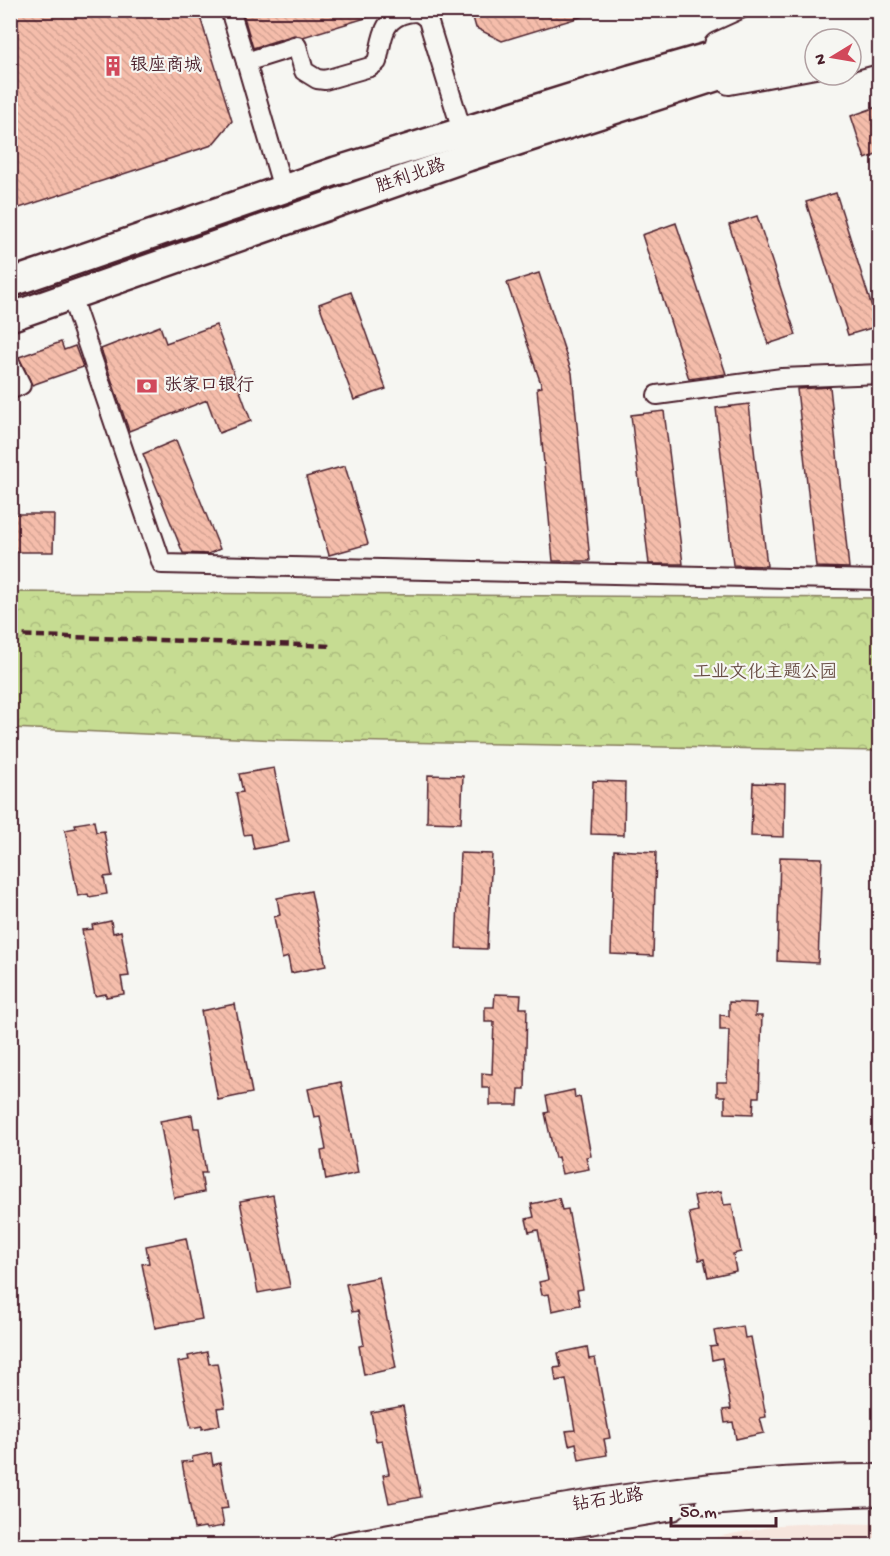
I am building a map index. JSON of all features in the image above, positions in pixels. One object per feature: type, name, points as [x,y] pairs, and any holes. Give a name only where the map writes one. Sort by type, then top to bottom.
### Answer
[{"type":"highway","name":"胜利北路","points":[[836,27],[871,10]]},
{"type":"highway","points":[[863,33],[879,29]]},
{"type":"highway","name":"胜利北路","points":[[10,283],[283,189],[462,131],[771,59],[803,43]]},
{"type":"highway","name":"胜利北路","points":[[10,317],[457,161],[662,83]]},
{"type":"main road","points":[[662,83],[744,33],[794,10]]},
{"type":"main road","points":[[863,55],[879,50]]},
{"type":"main road","points":[[662,83],[803,67]]},
{"type":"main road","name":"钻石北路","points":[[339,1545],[682,1490],[810,1478],[879,1477]]},
{"type":"main road","name":"钻石北路","points":[[449,1545],[696,1505],[798,1496],[879,1493]]},
{"type":"street","points":[[230,10],[283,189]]},
{"type":"street","points":[[744,33],[756,10]]},
{"type":"street","points":[[246,62],[297,46],[304,71],[317,79],[325,80],[370,67],[377,62],[388,22],[395,16],[414,11],[427,14],[462,131]]},
{"type":"street","points":[[71,296],[162,564],[879,580]]},
{"type":"street","points":[[10,363],[21,385],[10,390]]},
{"type":"street","points":[[657,395],[782,378],[879,374]]},
{"type":"shaded area","points":[[879,1524],[879,1545],[674,1545],[779,1525]]},
{"type":"green space","name":"工业文化主题公园","points":[[11,592],[879,598],[879,751],[278,740],[11,728]]},
{"type":"building","name":"银座商城","points":[[10,10],[198,10],[232,121],[212,145],[10,211]]},
{"type":"building","points":[[242,10],[381,10],[382,13],[303,37],[294,35],[253,48]]},
{"type":"building","points":[[471,10],[594,10],[594,13],[502,41],[476,28]]},
{"type":"building","points":[[879,106],[879,154],[865,159],[851,116]]},
{"type":"building","points":[[836,193],[878,326],[848,335],[806,202]]},
{"type":"building","points":[[757,216],[796,335],[768,344],[729,225]]},
{"type":"building","points":[[676,223],[726,374],[689,379],[642,235]]},
{"type":"building","points":[[539,273],[572,373],[590,561],[553,561],[537,388],[542,387],[507,283]]},
{"type":"building","points":[[351,292],[386,389],[354,400],[319,304]]},
{"type":"building","points":[[216,325],[251,421],[219,433],[207,400],[129,431],[101,349],[160,326],[166,343]]},
{"type":"building","points":[[61,342],[64,350],[75,346],[83,367],[32,385],[19,357]]},
{"type":"building","points":[[830,387],[849,568],[816,567],[797,389]]},
{"type":"building","points":[[749,404],[767,566],[733,565],[716,408]]},
{"type":"building","points":[[664,411],[683,564],[649,564],[631,415]]},
{"type":"building","points":[[176,440],[220,549],[208,554],[183,553],[143,454]]},
{"type":"building","points":[[345,466],[368,544],[329,555],[306,477]]},
{"type":"building","points":[[10,514],[54,514],[53,552],[10,552]]},
{"type":"building","points":[[274,768],[289,842],[254,849],[251,834],[244,835],[236,793],[243,792],[239,774]]},
{"type":"building","points":[[428,775],[463,776],[461,823],[427,822]]},
{"type":"building","points":[[593,781],[625,782],[624,835],[591,834]]},
{"type":"building","points":[[753,783],[785,784],[784,837],[751,836]]},
{"type":"building","points":[[94,821],[96,832],[104,831],[112,876],[104,877],[107,894],[78,896],[65,830],[76,828],[75,824]]},
{"type":"building","points":[[614,850],[656,852],[653,956],[611,954]]},
{"type":"building","points":[[460,853],[492,854],[487,949],[456,948]]},
{"type":"building","points":[[780,857],[822,858],[818,963],[777,961]]},
{"type":"building","points":[[311,891],[326,966],[291,973],[288,957],[282,959],[274,917],[280,915],[277,898]]},
{"type":"building","points":[[111,921],[113,933],[121,931],[129,976],[121,977],[124,994],[95,996],[82,930],[93,929],[92,925]]},
{"type":"building","points":[[495,994],[521,995],[520,1008],[527,1008],[525,1089],[519,1089],[518,1105],[490,1105],[490,1088],[482,1088],[482,1073],[492,1074],[494,1022],[485,1022],[485,1007],[494,1007]]},
{"type":"building","points":[[729,1002],[756,1003],[755,1016],[762,1016],[759,1097],[754,1097],[753,1114],[725,1113],[725,1096],[717,1096],[717,1082],[727,1082],[729,1030],[720,1030],[720,1015],[729,1016]]},
{"type":"building","points":[[235,1004],[252,1093],[218,1100],[201,1011]]},
{"type":"building","points":[[341,1082],[358,1173],[326,1180],[321,1151],[326,1150],[320,1116],[314,1117],[308,1089]]},
{"type":"building","points":[[574,1090],[575,1098],[580,1097],[591,1156],[586,1157],[589,1169],[562,1174],[558,1157],[555,1158],[545,1113],[549,1112],[546,1096]]},
{"type":"building","points":[[192,1115],[194,1128],[199,1128],[206,1173],[201,1173],[204,1192],[174,1198],[160,1121]]},
{"type":"building","points":[[721,1191],[724,1205],[732,1204],[741,1252],[733,1254],[736,1271],[708,1277],[704,1259],[699,1260],[689,1213],[697,1211],[694,1196]]},
{"type":"building","points":[[273,1195],[290,1287],[258,1293],[240,1201]]},
{"type":"building","points":[[559,1198],[562,1210],[568,1209],[583,1289],[577,1290],[580,1305],[552,1311],[549,1294],[542,1295],[539,1282],[548,1280],[538,1230],[529,1232],[526,1219],[534,1217],[531,1204]]},
{"type":"building","points":[[186,1238],[202,1319],[155,1328],[142,1264],[149,1263],[146,1246]]},
{"type":"building","points":[[379,1277],[396,1368],[364,1375],[359,1346],[364,1345],[358,1311],[352,1312],[346,1284]]},
{"type":"building","points":[[743,1326],[745,1338],[751,1337],[766,1417],[760,1418],[764,1433],[736,1439],[733,1422],[725,1423],[723,1410],[731,1409],[722,1358],[712,1360],[710,1347],[717,1346],[714,1331]]},
{"type":"building","points":[[587,1347],[589,1359],[595,1358],[610,1438],[604,1439],[607,1455],[579,1460],[576,1443],[569,1445],[566,1431],[575,1430],[566,1379],[556,1381],[554,1368],[561,1367],[558,1353]]},
{"type":"building","points":[[207,1352],[209,1364],[217,1363],[225,1407],[217,1408],[220,1425],[202,1429],[202,1426],[191,1428],[178,1362],[189,1360],[188,1356]]},
{"type":"building","points":[[403,1406],[421,1497],[389,1503],[383,1475],[389,1474],[382,1440],[376,1441],[371,1412]]},
{"type":"building","points":[[211,1453],[213,1465],[220,1463],[228,1508],[221,1509],[224,1526],[194,1529],[182,1462],[193,1461],[192,1457]]},
{"type":"railway","points":[[10,635],[333,646]]},
{"type":"place","name":"银座商城","points":[[113,66]]},
{"type":"place","name":"张家口银行","points":[[147,386]]}]
